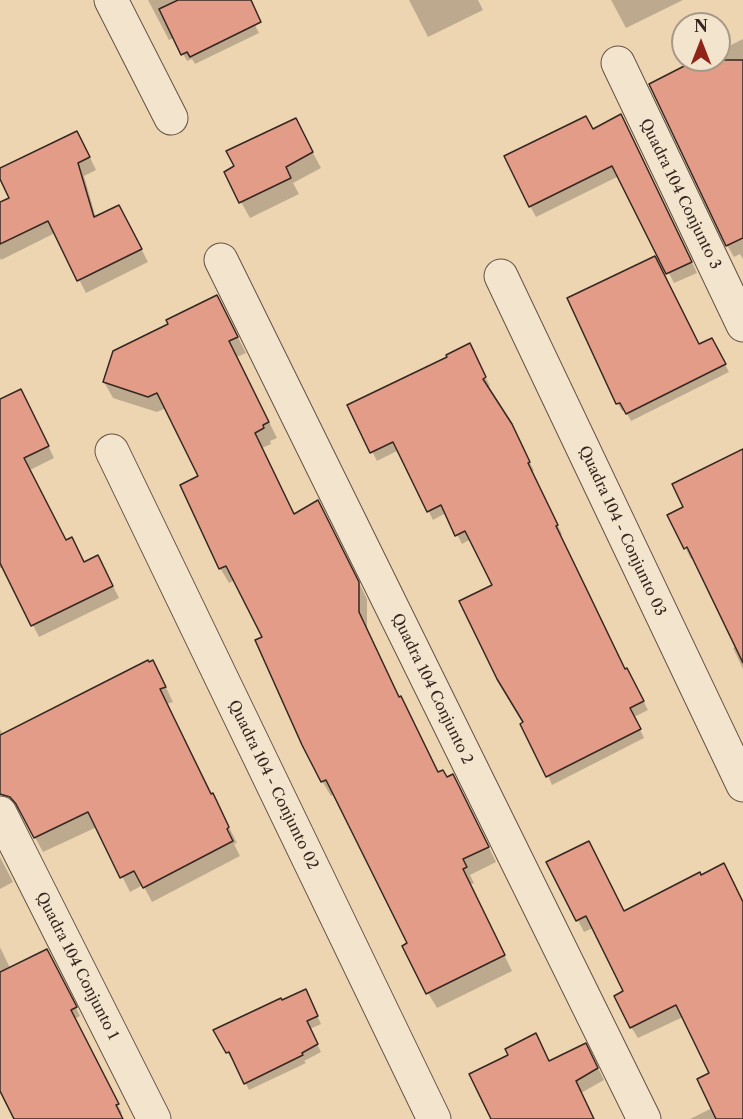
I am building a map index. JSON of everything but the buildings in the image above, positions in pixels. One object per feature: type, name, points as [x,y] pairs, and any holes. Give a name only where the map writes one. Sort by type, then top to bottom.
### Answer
[{"type":"street","points":[[111,0],[171,118]]},
{"type":"street","name":"Quadra 104 Conjunto 3","points":[[618,63],[743,325]]},
{"type":"street","name":"Quadra 104 Conjunto 2","points":[[220,260],[644,1119]]},
{"type":"street","name":"Quadra 104 - Conjunto 03","points":[[501,276],[743,785]]},
{"type":"street","name":"Quadra 104 - Conjunto 02","points":[[112,451],[434,1119]]},
{"type":"street","name":"Quadra 104 Conjunto 1","points":[[0,813],[154,1119]]}]
